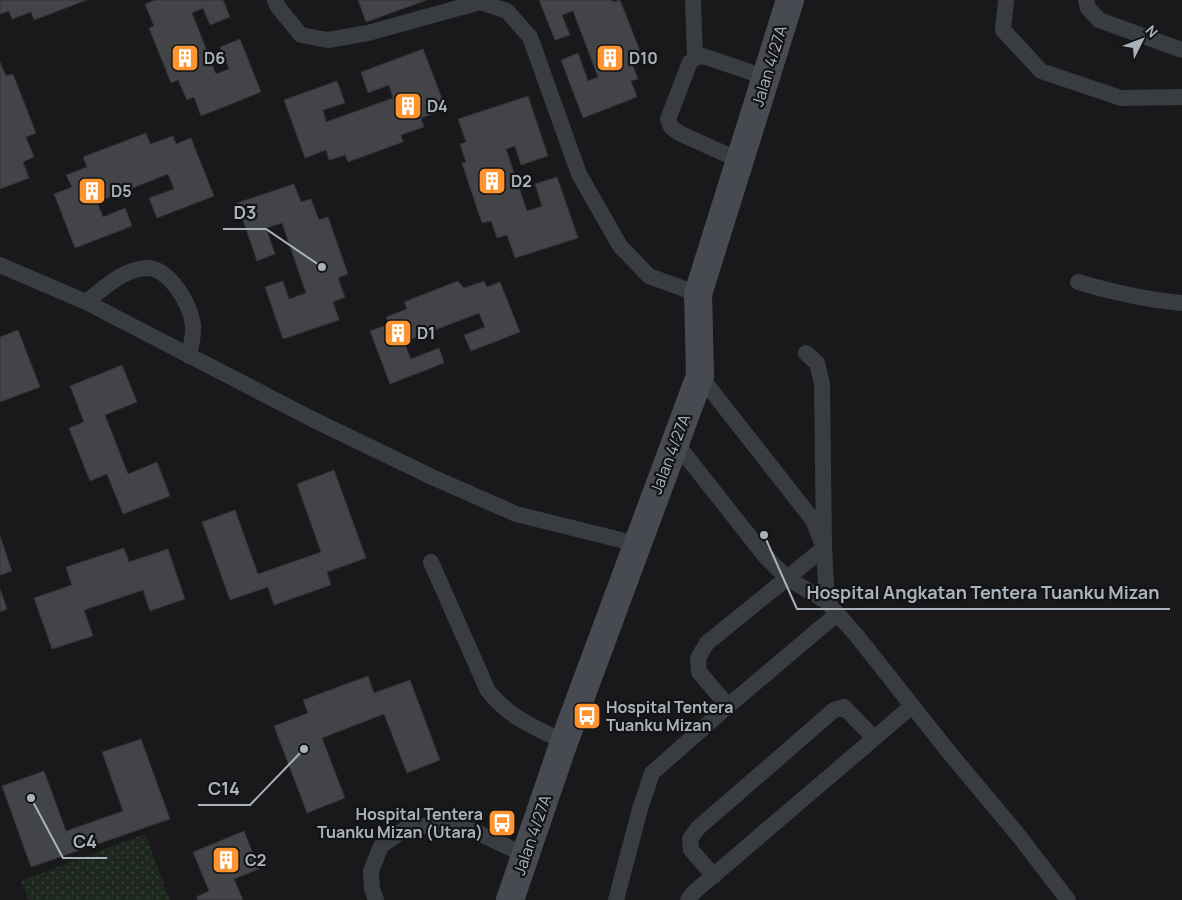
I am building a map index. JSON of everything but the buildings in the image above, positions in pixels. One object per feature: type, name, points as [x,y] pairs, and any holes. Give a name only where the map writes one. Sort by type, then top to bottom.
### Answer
[{"type":"street","name":"Jalan 4/27A","points":[[510,900],[564,742],[700,376],[698,294],[790,0]]},
{"type":"lane","points":[[275,0],[278,7],[301,35],[328,40],[368,33],[480,2],[507,11],[530,37],[579,174],[620,246],[649,276],[698,294]]},
{"type":"lane","points":[[693,0],[695,58]]},
{"type":"lane","points":[[1006,0],[1003,30],[1041,71],[1121,98],[1182,97]]},
{"type":"lane","points":[[1086,0],[1088,8],[1098,20],[1182,50]]},
{"type":"lane","points":[[741,161],[679,133],[670,127],[668,119],[690,62],[695,58],[703,56],[765,78]]},
{"type":"lane","points":[[0,265],[86,302],[312,419],[432,477],[516,514],[637,544]]},
{"type":"lane","points":[[86,302],[114,281],[129,273],[147,268],[162,273],[176,286],[188,306],[193,326],[189,356]]},
{"type":"lane","points":[[1078,282],[1153,300],[1182,303]]},
{"type":"lane","points":[[806,353],[817,363],[822,384],[824,548],[832,608]]},
{"type":"lane","points":[[700,376],[813,520],[824,548]]},
{"type":"lane","points":[[675,442],[765,556],[787,578],[832,608],[857,636],[1019,836],[1068,900]]},
{"type":"lane","points":[[728,706],[699,672],[698,658],[707,643],[824,548]]},
{"type":"lane","points":[[431,562],[488,691],[500,705],[514,716],[564,742]]},
{"type":"lane","points":[[616,900],[640,808],[652,773],[728,706],[832,608]]},
{"type":"lane","points":[[688,900],[693,893],[912,706]]},
{"type":"lane","points":[[714,876],[691,850],[690,839],[698,828],[834,710],[844,707],[874,738]]},
{"type":"lane","points":[[376,900],[372,889],[371,871],[380,846],[406,828],[443,824],[474,831],[524,855]]},
{"type":"shaded area","points":[[145,834],[170,900],[29,900],[21,881]]},
{"type":"place","name":"D6","points":[[185,58]]},
{"type":"place","name":"D10","points":[[610,58]]},
{"type":"place","name":"D4","points":[[408,106]]},
{"type":"place","name":"D2","points":[[492,181]]},
{"type":"place","name":"D5","points":[[92,191]]},
{"type":"place","name":"D3","points":[[322,267]]},
{"type":"place","name":"D1","points":[[398,333]]},
{"type":"place","name":"Hospital Angkatan Tentera Tuanku Mizan","points":[[764,535]]},
{"type":"place","name":"Hospital Tentera Tuanku Mizan","points":[[587,716]]},
{"type":"place","name":"C14","points":[[304,749]]},
{"type":"place","name":"C4","points":[[31,798]]},
{"type":"place","name":"Hospital Tentera Tuanku Mizan (Utara)","points":[[502,823]]},
{"type":"place","name":"C2","points":[[226,860]]}]
